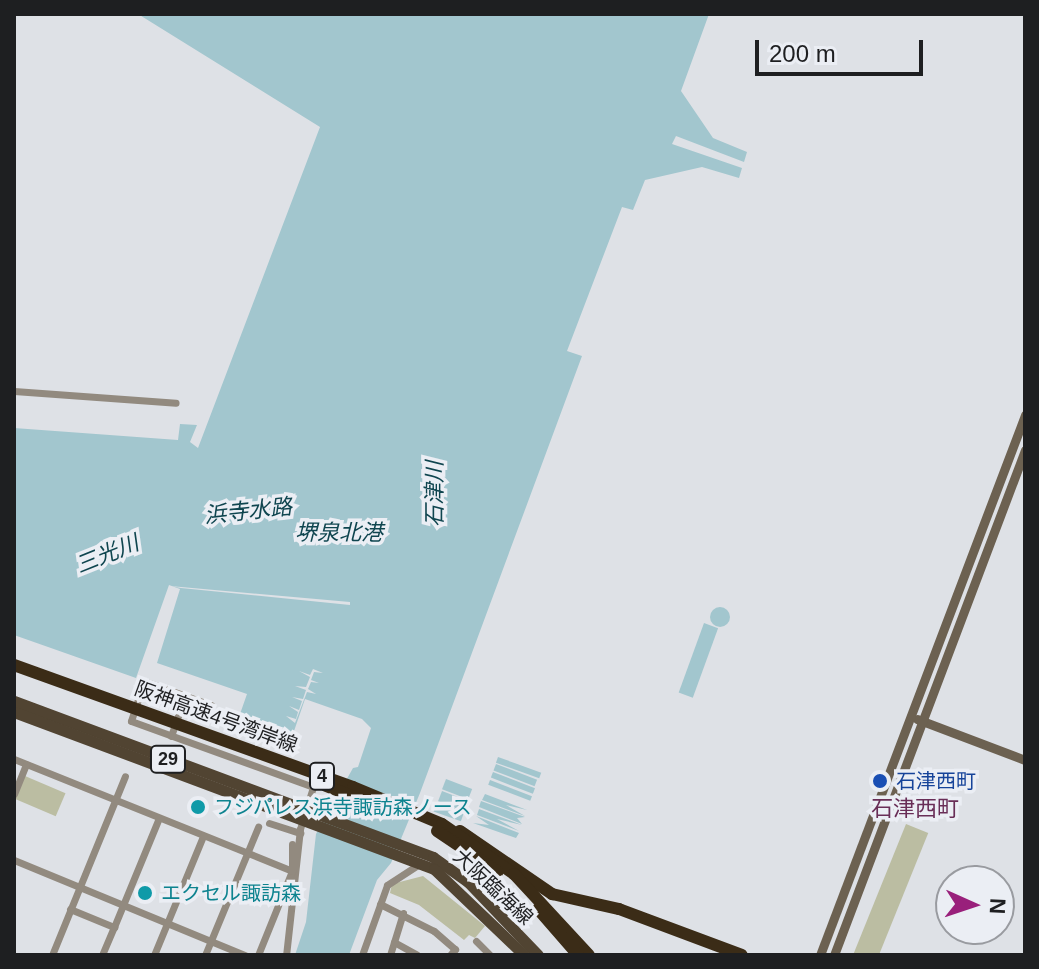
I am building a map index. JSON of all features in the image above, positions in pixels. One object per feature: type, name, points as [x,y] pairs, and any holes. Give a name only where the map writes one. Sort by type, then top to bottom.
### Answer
[{"type":"highway","name":"阪神高速4号湾岸線","points":[[14,665],[416,812],[466,839],[514,874],[589,955]]},
{"type":"highway","name":"阪神高速4号湾岸線","points":[[14,674],[437,831],[510,882],[578,955]]},
{"type":"highway","points":[[416,812],[474,838],[552,894],[619,909],[742,955]]},
{"type":"main road","name":"大阪臨海線","points":[[14,701],[303,821]]},
{"type":"main road","name":"大阪臨海線","points":[[14,712],[303,821],[320,821],[404,851],[433,857],[468,882],[538,955]]},
{"type":"main road","name":"大阪臨海線","points":[[404,851],[461,889],[524,955]]},
{"type":"street","points":[[14,391],[176,403]]},
{"type":"street","points":[[820,955],[1025,415]]},
{"type":"street","points":[[834,955],[1025,450]]},
{"type":"street","points":[[211,705],[144,681],[131,721],[313,787],[303,821],[286,955]]},
{"type":"street","points":[[171,736],[185,696]]},
{"type":"street","points":[[911,717],[1025,760]]},
{"type":"street","points":[[14,759],[292,871]]},
{"type":"street","points":[[14,794],[26,764]]},
{"type":"street","points":[[52,955],[125,776]]},
{"type":"street","points":[[102,955],[159,818]]},
{"type":"street","points":[[269,823],[303,821]]},
{"type":"street","points":[[205,955],[258,827]]},
{"type":"street","points":[[154,955],[203,836]]},
{"type":"street","points":[[258,955],[292,871],[292,844]]},
{"type":"street","points":[[14,860],[245,955]]},
{"type":"street","points":[[362,955],[380,904],[393,879],[421,863]]},
{"type":"street","points":[[380,904],[403,913],[455,949],[450,955]]},
{"type":"street","points":[[70,909],[114,927]]},
{"type":"street","points":[[390,955],[403,913]]},
{"type":"street","points":[[476,941],[486,954]]},
{"type":"street","points":[[394,942],[417,955]]},
{"type":"green space","points":[[25,776],[66,793],[56,816],[15,799]]},
{"type":"green space","points":[[906,824],[928,833],[879,955],[854,954]]},
{"type":"green space","points":[[423,876],[485,926],[475,938],[469,935],[464,940],[419,905],[390,893],[392,884]]},
{"type":"water","name":"堺泉北港","points":[[138,14],[709,14],[681,91],[713,138],[747,152],[744,162],[676,136],[672,144],[742,168],[739,178],[702,167],[645,180],[633,210],[622,207],[567,351],[582,356],[420,793],[391,863],[377,880],[349,955],[295,955],[306,922],[316,834],[353,768],[358,767],[371,728],[362,719],[305,699],[293,734],[240,714],[247,694],[157,663],[180,589],[169,585],[136,678],[14,635],[14,428],[178,440],[180,424],[197,425],[190,442],[198,448],[320,127]]},
{"type":"water","points":[[716,607],[724,607],[730,617],[724,627],[716,627],[710,621],[710,613]]},
{"type":"water","points":[[704,623],[718,628],[693,698],[679,693]]},
{"type":"water","points":[[498,757],[541,773],[539,778],[496,763]]},
{"type":"water","points":[[496,764],[537,780],[535,786],[493,771]]},
{"type":"water","points":[[493,772],[535,788],[533,794],[491,778]]},
{"type":"water","points":[[446,779],[472,789],[468,799],[442,789]]},
{"type":"water","points":[[490,780],[532,796],[530,801],[488,785]]},
{"type":"water","points":[[442,791],[468,801],[464,811],[438,801]]},
{"type":"water","points":[[485,794],[527,810],[506,805],[525,816],[482,800]]},
{"type":"water","points":[[481,801],[525,817],[517,818],[522,824],[479,807]]},
{"type":"water","points":[[437,802],[464,812],[461,821],[434,811]]},
{"type":"water","points":[[479,809],[522,825],[497,819],[519,831],[477,815]]},
{"type":"water","points":[[476,816],[519,833],[516,838],[473,823],[489,825]]},
{"type":"pier","points":[[170,586],[350,602],[350,605],[181,588]]},
{"type":"pier","points":[[313,669],[323,673],[314,672],[311,680],[319,683],[311,682],[308,689],[316,694],[307,692],[295,723],[286,716],[296,719],[298,712],[289,706],[299,710],[302,701],[292,697],[303,699],[306,690],[295,686],[306,687],[310,677],[299,671],[310,675]]},
{"type":"place","name":"石津西町","points":[[880,781]]},
{"type":"place","name":"フジパレス浜寺諏訪森ノース","points":[[198,807]]},
{"type":"place","name":"エクセル諏訪森","points":[[145,893]]},
{"type":"district","name":"石津西町","points":[[915,809]]},
{"type":"water label","name":"石津川","points":[[435,494]]},
{"type":"water label","name":"浜寺水路","points":[[248,511]]},
{"type":"water label","name":"三光川","points":[[107,554]]}]
